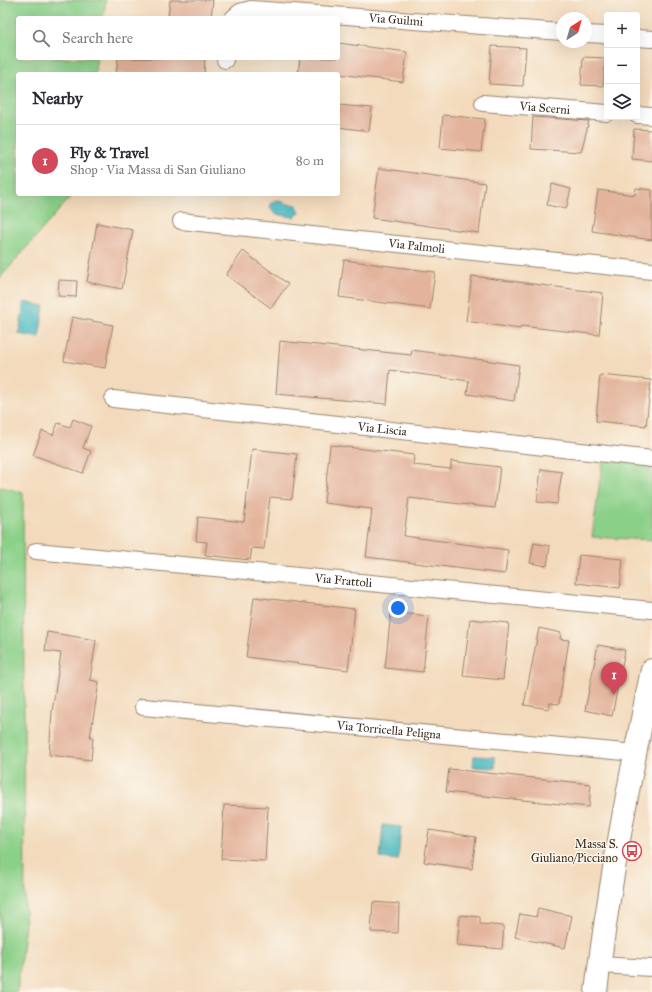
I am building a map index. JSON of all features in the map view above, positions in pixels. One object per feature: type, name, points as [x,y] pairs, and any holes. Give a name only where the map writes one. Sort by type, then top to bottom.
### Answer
[{"type":"street","name":"Via Guilmi","points":[[235,16],[240,12],[251,9],[556,32]]},
{"type":"street","points":[[592,34],[604,35]]},
{"type":"street","points":[[640,38],[652,39]]},
{"type":"street","name":"Via Scerni","points":[[483,104],[604,112]]},
{"type":"street","points":[[640,115],[652,116]]},
{"type":"street","name":"Via Palmoli","points":[[181,221],[652,271]]},
{"type":"street","name":"Via Liscia","points":[[113,399],[652,459]]},
{"type":"street","name":"Via Frattoli","points":[[36,551],[652,610]]},
{"type":"street","points":[[596,992],[599,965],[635,753],[648,714],[652,670]]},
{"type":"street","name":"Via Torricella Peligna","points":[[143,707],[635,753]]},
{"type":"street","points":[[599,965],[652,968]]},
{"type":"green space","points":[[0,0],[106,0],[103,16],[16,16],[16,60],[97,60],[95,72],[16,72],[16,196],[71,196],[0,278]]},
{"type":"green space","points":[[603,458],[652,464],[652,540],[592,537]]},
{"type":"green space","points":[[0,487],[23,492],[25,923],[17,992],[0,992]]},
{"type":"water","points":[[277,200],[287,204],[297,205],[300,213],[294,217],[275,214],[270,208],[272,202]]},
{"type":"water","points":[[24,302],[44,306],[39,338],[19,334]]},
{"type":"water","points":[[474,756],[495,757],[495,768],[473,767]]},
{"type":"water","points":[[383,825],[401,827],[398,860],[380,858]]},
{"type":"building","points":[[170,0],[213,0],[211,16],[168,16]]},
{"type":"building","points":[[340,43],[407,52],[403,82],[340,74],[340,72],[298,72],[300,60],[340,60]]},
{"type":"building","points":[[492,46],[526,48],[523,86],[489,84]]},
{"type":"building","points":[[583,57],[604,58],[603,86],[581,85]]},
{"type":"building","points":[[118,60],[205,60],[204,72],[116,72]]},
{"type":"building","points":[[340,105],[372,108],[369,131],[340,127]]},
{"type":"building","points":[[443,115],[485,119],[481,152],[440,148]]},
{"type":"building","points":[[533,117],[589,121],[581,152],[531,149]]},
{"type":"building","points":[[634,129],[652,130],[652,161],[632,159]]},
{"type":"building","points":[[379,168],[485,183],[479,233],[372,218]]},
{"type":"building","points":[[552,184],[571,189],[566,209],[547,205]]},
{"type":"building","points":[[636,188],[652,190],[652,240],[592,231],[598,190],[635,195]]},
{"type":"building","points":[[97,223],[133,230],[122,289],[87,282]]},
{"type":"building","points":[[243,251],[288,284],[271,308],[226,275]]},
{"type":"building","points":[[344,260],[435,272],[430,309],[339,297]]},
{"type":"building","points":[[472,276],[603,293],[599,335],[521,326],[520,329],[466,321]]},
{"type":"building","points":[[59,280],[77,281],[76,297],[58,296]]},
{"type":"building","points":[[72,317],[113,325],[105,368],[64,361]]},
{"type":"building","points":[[280,341],[411,355],[412,350],[519,365],[514,401],[467,394],[469,381],[390,370],[387,404],[276,394]]},
{"type":"building","points":[[600,375],[651,380],[646,426],[596,421]]},
{"type":"building","points":[[73,419],[91,426],[83,448],[91,451],[83,473],[33,455],[42,431],[53,435],[58,423],[70,427]]},
{"type":"building","points":[[330,445],[414,455],[413,465],[451,469],[451,461],[500,467],[495,508],[409,498],[404,536],[508,550],[505,574],[366,557],[372,509],[324,503]]},
{"type":"building","points":[[252,449],[297,454],[292,499],[270,497],[264,549],[252,548],[250,560],[205,555],[207,542],[196,541],[198,517],[244,522]]},
{"type":"building","points":[[541,469],[562,472],[557,504],[537,502]]},
{"type":"building","points":[[534,543],[550,546],[547,566],[530,563]]},
{"type":"building","points":[[579,555],[623,559],[620,588],[576,583]]},
{"type":"building","points":[[254,597],[355,609],[348,670],[246,657]]},
{"type":"building","points":[[391,612],[429,616],[423,672],[385,668]]},
{"type":"building","points":[[470,619],[509,623],[503,680],[463,676]]},
{"type":"building","points":[[539,628],[561,633],[560,639],[569,640],[559,704],[550,703],[549,709],[524,705]]},
{"type":"building","points":[[47,632],[96,640],[90,680],[99,682],[90,738],[93,738],[91,760],[49,755],[52,712],[61,653],[45,651]]},
{"type":"building","points":[[598,645],[625,650],[612,716],[585,710]]},
{"type":"building","points":[[449,769],[591,784],[589,807],[446,792]]},
{"type":"building","points":[[224,805],[268,807],[265,861],[221,859]]},
{"type":"building","points":[[429,830],[476,837],[472,869],[424,862]]},
{"type":"building","points":[[373,902],[399,904],[398,933],[371,932]]},
{"type":"building","points":[[538,908],[572,916],[565,948],[515,937],[520,914],[536,917]]},
{"type":"building","points":[[460,915],[480,917],[480,924],[504,926],[502,949],[457,945]]},
{"type":"place","name":"Fly & Travel","points":[[614,695]]},
{"type":"place","name":"Massa S. Giuliano/Picciano","points":[[632,851]]}]
